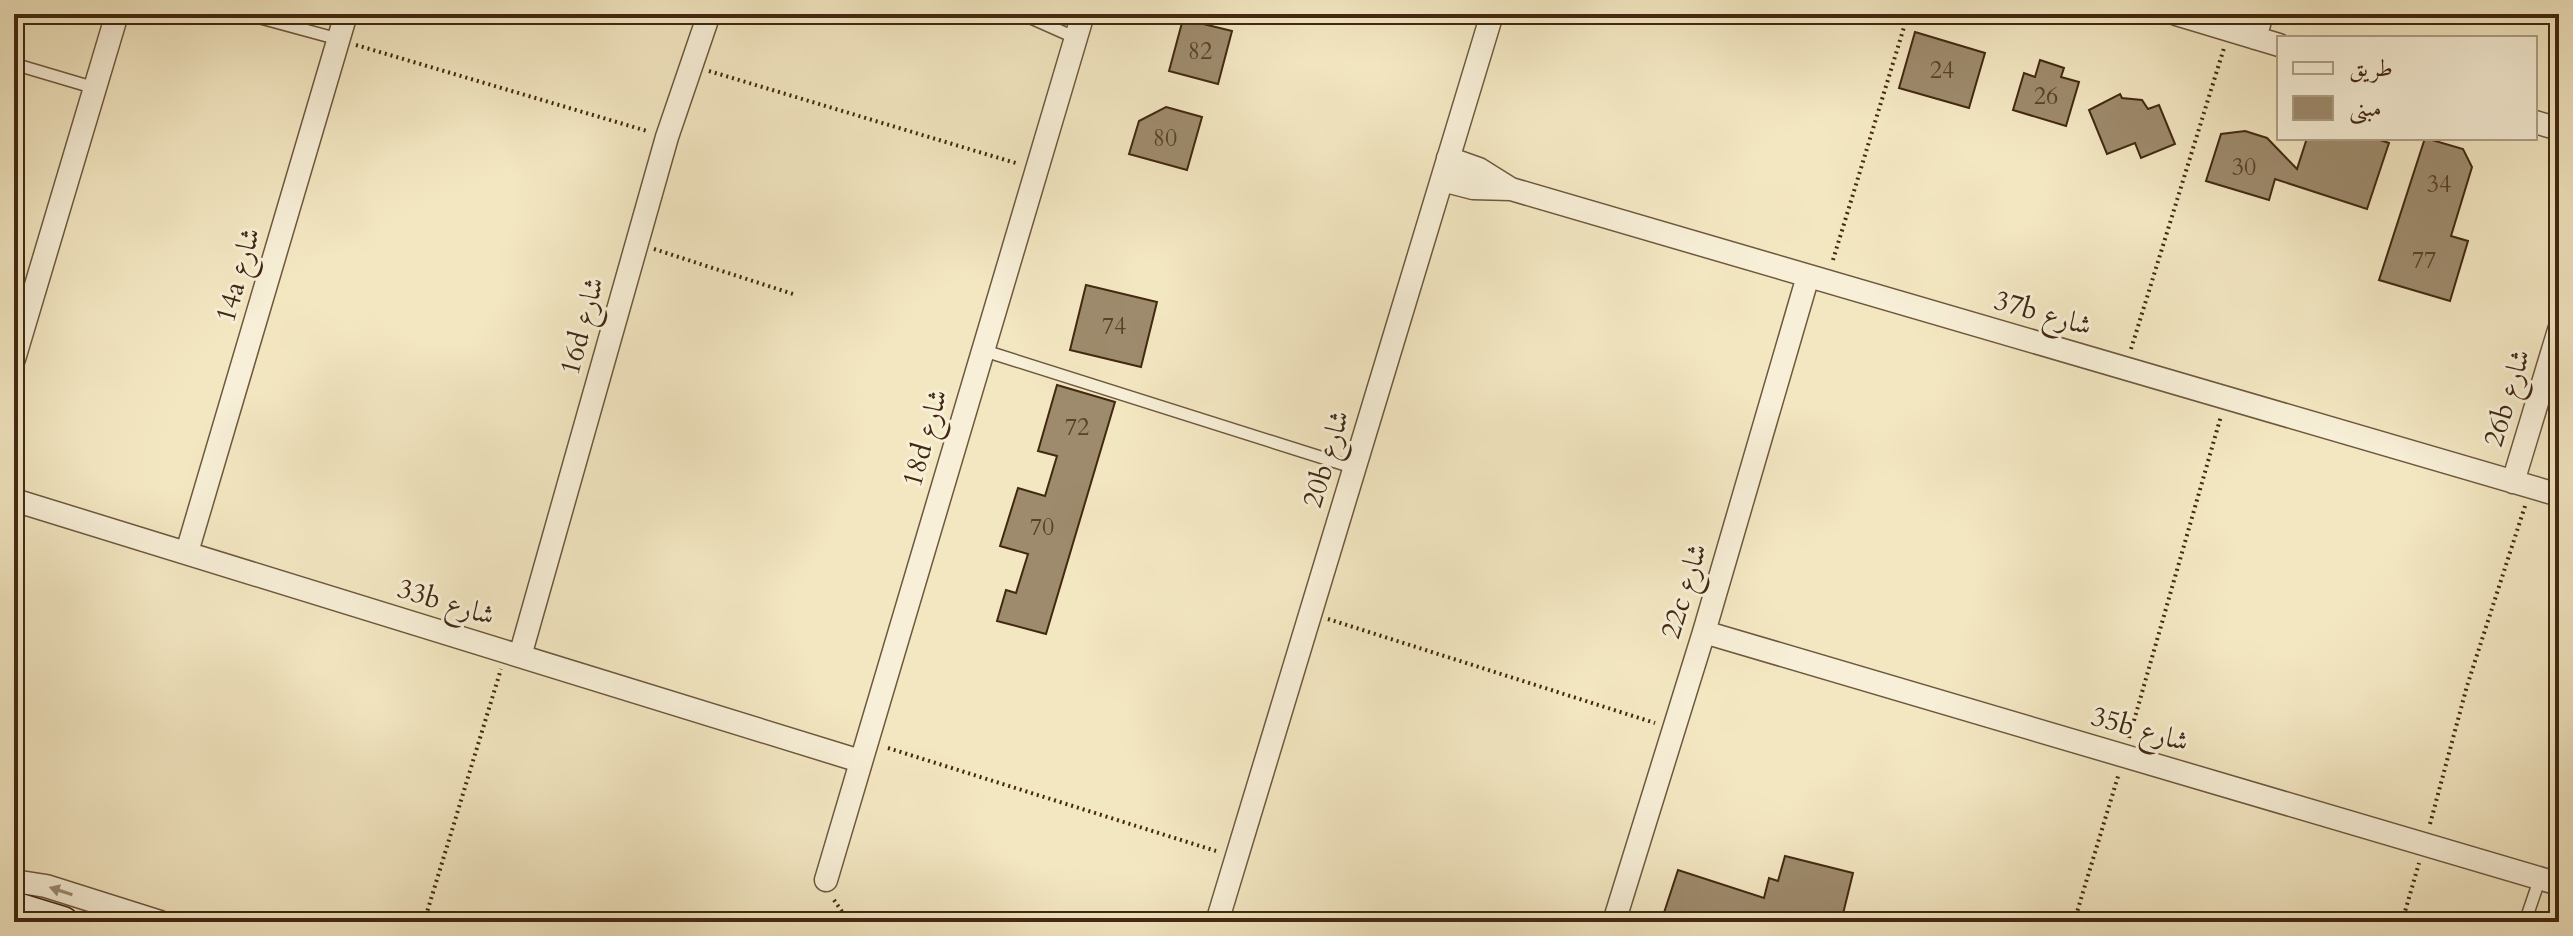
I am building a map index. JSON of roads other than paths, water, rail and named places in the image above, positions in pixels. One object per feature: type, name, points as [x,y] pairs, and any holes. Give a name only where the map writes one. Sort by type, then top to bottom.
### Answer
[{"type":"street","points":[[14,359],[117,14]]},
{"type":"street","name":"14a شارع","points":[[187,552],[346,14]]},
{"type":"street","name":"16d شارع","points":[[513,654],[667,137],[709,14]]},
{"type":"street","name":"18d شارع","points":[[826,880],[1083,14]]},
{"type":"street","name":"20b شارع","points":[[1217,922],[1492,14]]},
{"type":"street","points":[[2176,14],[2277,44]]},
{"type":"street","points":[[2255,38],[2262,14]]},
{"type":"street","points":[[2537,123],[2559,129]]},
{"type":"street","name":"37b شارع","points":[[1448,158],[1479,169],[1511,189]]},
{"type":"street","name":"37b شارع","points":[[1442,180],[1473,188],[1511,189],[2559,495]]},
{"type":"street","name":"22c شارع","points":[[1614,922],[1672,728],[1818,278]]},
{"type":"street","name":"26b شارع","points":[[2522,485],[2559,330]]},
{"type":"street","name":"33b شارع","points":[[14,500],[513,654],[864,751]]},
{"type":"street","name":"35b شارع","points":[[1704,632],[2549,881]]},
{"type":"street","points":[[14,881],[46,886],[160,922]]},
{"type":"street","points":[[14,907],[63,922]]},
{"type":"lane","points":[[246,14],[338,39]]},
{"type":"lane","points":[[1022,14],[1076,38]]},
{"type":"lane","points":[[14,64],[95,88]]},
{"type":"lane","points":[[982,350],[1355,468]]},
{"type":"lane","points":[[2525,922],[2549,881]]}]
